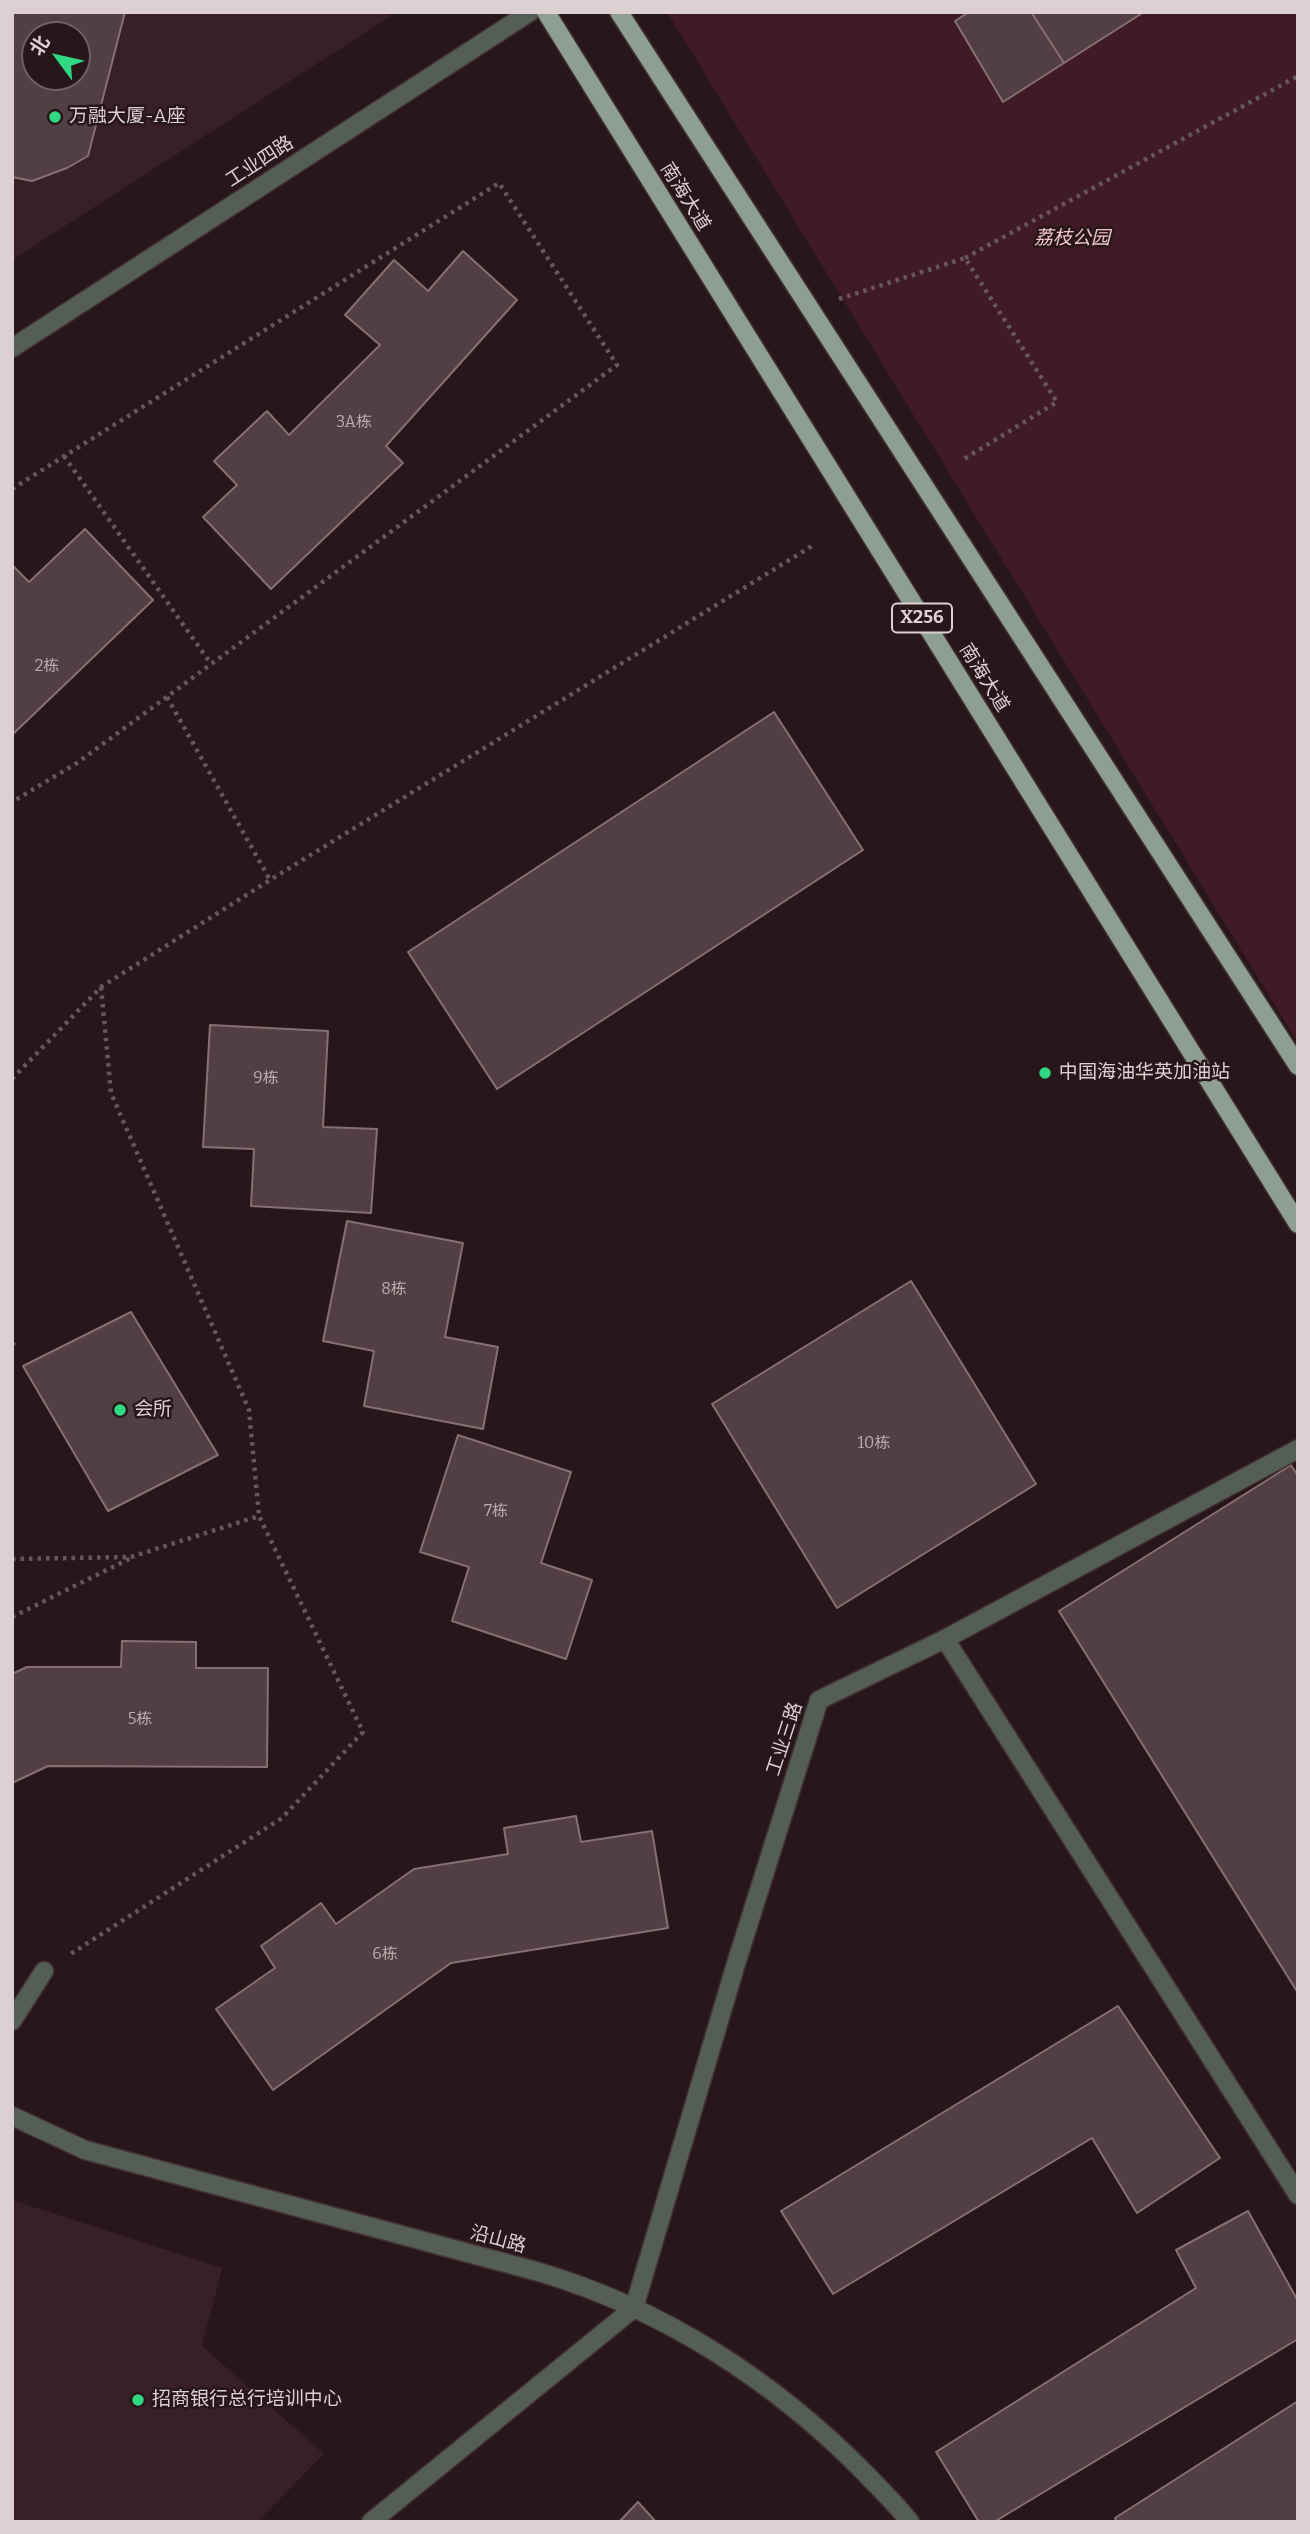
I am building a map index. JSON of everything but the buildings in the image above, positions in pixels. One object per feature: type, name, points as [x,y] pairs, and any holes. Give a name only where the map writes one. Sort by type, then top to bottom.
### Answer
[{"type":"main road","name":"南海大道","points":[[546,12],[1298,1224]]},
{"type":"main road","points":[[619,12],[1298,1066]]},
{"type":"street","name":"工业四路","points":[[12,348],[530,12]]},
{"type":"street","name":"工业三路","points":[[634,2308],[735,1967],[819,1700],[945,1639],[1298,1449]]},
{"type":"street","points":[[945,1639],[1298,2195]]},
{"type":"street","points":[[12,2021],[44,1971]]},
{"type":"street","name":"沿山路","points":[[12,2116],[85,2150],[539,2272],[582,2285],[634,2308],[703,2343],[771,2390],[835,2443],[910,2522]]},
{"type":"street","points":[[371,2522],[634,2308]]},
{"type":"path","points":[[828,303],[965,258],[1298,76]]},
{"type":"path","points":[[12,489],[499,183],[617,365],[77,763],[12,802]]},
{"type":"path","points":[[964,459],[1057,402],[965,258]]},
{"type":"path","points":[[64,456],[211,664]]},
{"type":"path","points":[[12,1079],[101,987],[812,546]]},
{"type":"path","points":[[167,697],[270,880]]},
{"type":"path","points":[[44,1971],[282,1818],[363,1732],[259,1516],[249,1410],[111,1093],[101,987]]},
{"type":"path","points":[[12,1343],[18,1347]]},
{"type":"path","points":[[12,1559],[131,1556],[259,1516]]},
{"type":"path","points":[[12,1617],[141,1553]]},
{"type":"shaded area","points":[[12,12],[389,12],[391,16],[12,260]]},
{"type":"shaded area","name":"招商银行总行培训中心","points":[[12,2200],[222,2268],[202,2346],[324,2454],[257,2522],[12,2522]]},
{"type":"green space","name":"荔枝公园","points":[[667,12],[1298,12],[1298,1043]]},
{"type":"place","name":"万融大厦-A座","points":[[55,117]]},
{"type":"place","name":"中国海油华英加油站","points":[[1045,1073]]},
{"type":"place","name":"会所","points":[[120,1410]]},
{"type":"place","name":"招商银行总行培训中心","points":[[138,2400]]}]
